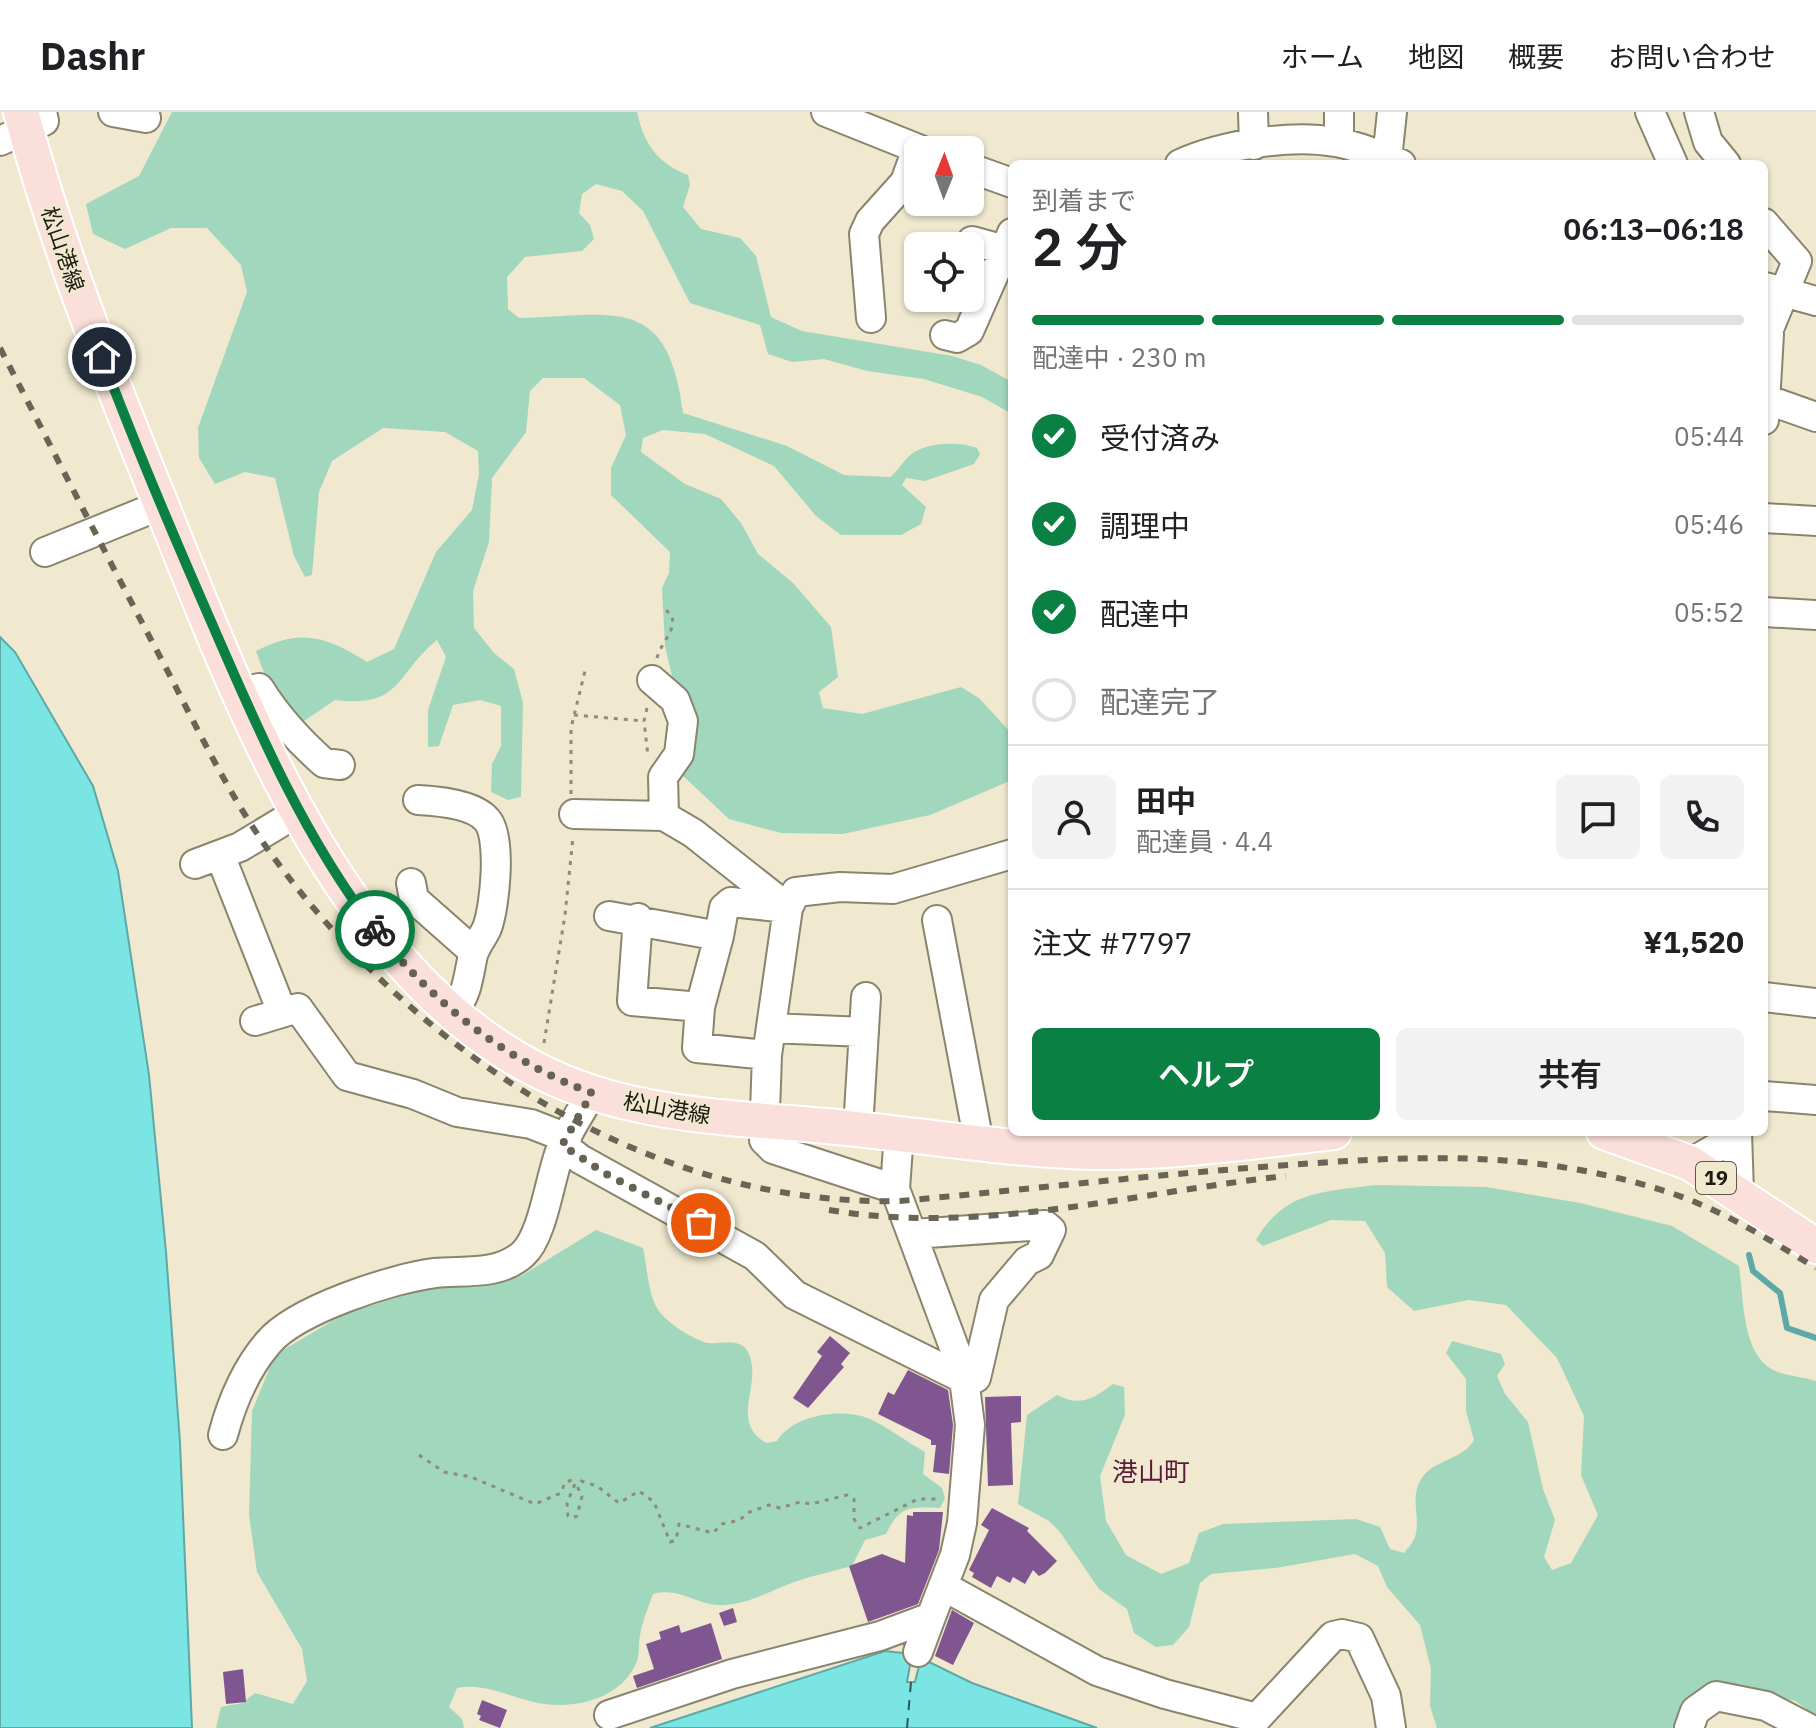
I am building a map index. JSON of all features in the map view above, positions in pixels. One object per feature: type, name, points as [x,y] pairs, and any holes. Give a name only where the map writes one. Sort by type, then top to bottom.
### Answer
[{"type":"main road","name":"松山港線","points":[[22,123],[60,243],[161,505],[241,692],[298,812],[349,895],[377,932],[425,987],[453,1011],[535,1069],[592,1093],[690,1115],[979,1143],[1158,1141],[1256,1136]]},
{"type":"main road","name":"19","points":[[1615,1136],[1690,1163],[1816,1246]]},
{"type":"street","points":[[113,112],[146,118]]},
{"type":"street","points":[[1253,112],[1254,145]]},
{"type":"street","points":[[1339,112],[1339,142]]},
{"type":"street","points":[[1392,112],[1394,160]]},
{"type":"street","points":[[1650,112],[1671,160]]},
{"type":"street","points":[[1699,112],[1708,142],[1723,160]]},
{"type":"street","points":[[843,115],[904,142]]},
{"type":"street","points":[[1196,160],[1286,139],[1339,142],[1388,160]]},
{"type":"street","points":[[984,173],[1008,182]]},
{"type":"street","points":[[871,318],[864,234],[870,221],[904,183]]},
{"type":"street","points":[[1768,226],[1807,257],[1773,290],[1768,324]]},
{"type":"street","points":[[945,335],[957,338],[969,331],[1008,241],[984,241]]},
{"type":"street","points":[[1773,290],[1816,301]]},
{"type":"street","points":[[1768,400],[1816,417]]},
{"type":"street","points":[[45,552],[161,505]]},
{"type":"street","points":[[1768,518],[1816,521]]},
{"type":"street","points":[[1768,612],[1816,615]]},
{"type":"street","points":[[652,680],[675,700],[683,721],[679,754],[663,777],[664,816]]},
{"type":"street","points":[[241,692],[259,688],[279,721],[294,730],[324,763],[340,765]]},
{"type":"street","points":[[418,800],[435,801],[476,812],[488,820],[496,841],[488,926],[474,952],[464,999],[453,1011]]},
{"type":"street","points":[[298,812],[240,847],[207,859],[286,1011],[347,1076],[413,1094],[457,1112],[531,1124],[564,1141],[580,1159],[755,1256],[795,1295],[964,1379],[976,1378],[994,1300],[1027,1261],[1039,1255],[1051,1230],[1045,1225],[913,1234]]},
{"type":"street","points":[[574,814],[664,816],[693,833],[788,908]]},
{"type":"street","points":[[895,1189],[773,1149],[764,1140],[769,1042],[788,908],[796,892],[840,887],[893,889],[1008,855]]},
{"type":"street","points":[[411,883],[414,899],[474,952]]},
{"type":"street","points":[[788,908],[731,902],[724,908],[700,1007],[697,1048],[864,1032]]},
{"type":"street","points":[[609,916],[638,918],[719,936]]},
{"type":"street","points":[[638,918],[632,1001],[700,1007]]},
{"type":"street","points":[[937,920],[979,1143]]},
{"type":"street","points":[[858,1129],[866,997]]},
{"type":"street","points":[[1768,997],[1816,1003]]},
{"type":"street","points":[[223,1435],[232,1400],[249,1370],[270,1340],[288,1326],[396,1279],[480,1271],[505,1265],[524,1253],[537,1225],[564,1141],[592,1093]]},
{"type":"street","points":[[1768,1096],[1816,1100]]},
{"type":"street","points":[[899,1133],[895,1189],[964,1379],[970,1425],[960,1534],[945,1587],[918,1652]]},
{"type":"street","points":[[1690,1163],[1734,1136]]},
{"type":"street","points":[[1737,1136],[1739,1193]]},
{"type":"street","points":[[945,1587],[1097,1671],[1165,1694],[1257,1718],[1333,1636],[1351,1635],[1359,1638],[1381,1681],[1391,1728]]},
{"type":"street","points":[[609,1715],[732,1674],[880,1636],[931,1617]]},
{"type":"street","points":[[1689,1728],[1695,1711],[1716,1696],[1766,1706],[1808,1728]]},
{"type":"path","points":[[535,1069],[542,1053],[562,939],[574,814],[569,785],[574,715],[585,671]]},
{"type":"path","points":[[574,715],[644,721]]},
{"type":"path","points":[[419,1455],[444,1472],[471,1477],[535,1504],[561,1493],[565,1482],[573,1480],[575,1484],[567,1503],[568,1516],[572,1518],[577,1516],[582,1496],[578,1488],[581,1481],[597,1486],[619,1503],[639,1491],[654,1502],[670,1542],[676,1540],[679,1524],[713,1533],[722,1524],[740,1520],[747,1513],[769,1505],[780,1508],[847,1495],[854,1499],[854,1519],[860,1528],[918,1499],[936,1502],[950,1492],[965,1490]]},
{"type":"green space","points":[[172,112],[637,112],[654,151],[668,165],[688,175],[690,185],[683,207],[701,229],[740,238],[756,256],[771,317],[802,331],[952,356],[981,365],[1008,380],[1008,412],[982,397],[924,379],[867,371],[824,359],[792,362],[768,354],[760,325],[690,303],[643,211],[622,191],[596,184],[582,194],[579,213],[590,225],[594,239],[582,251],[525,257],[507,277],[508,309],[519,318],[608,315],[631,319],[649,329],[664,347],[676,374],[683,413],[787,446],[844,475],[890,477],[914,452],[931,446],[960,444],[977,448],[980,454],[974,464],[925,481],[906,478],[902,485],[926,507],[921,524],[901,535],[841,535],[816,516],[774,466],[705,434],[663,430],[643,438],[641,452],[685,484],[721,499],[741,523],[758,554],[793,583],[831,627],[838,677],[819,692],[823,708],[862,714],[961,687],[979,698],[1008,730],[1008,782],[930,815],[843,834],[781,833],[729,819],[682,775],[681,714],[665,646],[662,588],[669,573],[670,552],[611,495],[611,468],[626,435],[620,405],[584,378],[543,378],[530,391],[526,432],[492,478],[489,542],[473,591],[474,628],[495,654],[514,669],[523,703],[521,797],[508,800],[491,792],[492,764],[501,746],[501,706],[480,700],[453,705],[439,746],[428,747],[428,710],[446,657],[437,640],[386,694],[357,701],[335,700],[304,721],[281,719],[256,651],[287,639],[313,638],[339,646],[367,662],[394,649],[436,552],[472,510],[479,474],[478,451],[445,432],[383,428],[332,461],[319,492],[312,575],[305,577],[294,556],[275,478],[245,472],[215,484],[199,458],[198,428],[247,292],[241,265],[207,228],[171,228],[125,249],[93,234],[86,204],[139,176]]},
{"type":"green space","points":[[1376,1185],[1486,1187],[1580,1203],[1672,1226],[1739,1266],[1746,1323],[1755,1351],[1773,1370],[1816,1381],[1816,1716],[1795,1701],[1717,1684],[1683,1728],[1437,1728],[1430,1706],[1431,1669],[1420,1625],[1387,1587],[1378,1566],[1355,1554],[1276,1568],[1211,1574],[1200,1583],[1189,1627],[1173,1645],[1156,1647],[1134,1633],[1127,1609],[1099,1589],[1060,1532],[1049,1521],[1018,1504],[1027,1415],[1057,1395],[1065,1399],[1086,1400],[1113,1384],[1124,1387],[1125,1415],[1100,1476],[1106,1521],[1126,1555],[1161,1574],[1189,1563],[1199,1533],[1223,1524],[1356,1519],[1380,1527],[1390,1549],[1404,1553],[1417,1530],[1416,1495],[1420,1481],[1432,1468],[1462,1452],[1474,1440],[1466,1411],[1466,1379],[1446,1353],[1452,1341],[1501,1354],[1505,1364],[1497,1376],[1505,1394],[1528,1422],[1543,1489],[1555,1520],[1544,1557],[1552,1570],[1571,1563],[1598,1515],[1581,1475],[1584,1416],[1557,1358],[1506,1305],[1469,1300],[1414,1311],[1387,1287],[1385,1253],[1365,1221],[1331,1220],[1263,1246],[1256,1240],[1267,1224],[1293,1202],[1323,1192]]},
{"type":"green space","points":[[596,1230],[643,1248],[654,1302],[673,1324],[702,1341],[735,1343],[748,1352],[752,1364],[749,1424],[766,1443],[777,1441],[794,1425],[819,1416],[845,1414],[870,1419],[925,1452],[923,1474],[942,1488],[945,1498],[940,1508],[913,1508],[901,1513],[886,1534],[865,1540],[852,1566],[797,1581],[743,1602],[715,1605],[681,1594],[653,1594],[641,1631],[638,1658],[630,1675],[619,1686],[592,1700],[576,1704],[545,1704],[485,1688],[466,1687],[457,1688],[449,1707],[462,1719],[464,1728],[216,1728],[221,1707],[242,1703],[255,1693],[293,1704],[307,1681],[302,1649],[257,1572],[249,1515],[252,1411],[275,1355],[344,1314],[433,1286],[521,1276]]},
{"type":"water","points":[[0,637],[15,652],[93,786],[118,871],[149,1075],[166,1252],[180,1443],[192,1728],[0,1728]]},
{"type":"water","points":[[885,1651],[912,1654],[907,1682],[915,1682],[921,1658],[972,1683],[1097,1728],[650,1728]]},
{"type":"building","points":[[830,1336],[850,1353],[841,1364],[844,1367],[808,1408],[793,1398],[822,1356],[817,1352]]},
{"type":"building","points":[[908,1370],[948,1390],[953,1425],[949,1474],[933,1472],[936,1445],[931,1445],[931,1440],[878,1414],[888,1392],[894,1395]]},
{"type":"building","points":[[1021,1396],[1021,1422],[1011,1423],[1013,1485],[988,1486],[985,1397]]},
{"type":"building","points":[[992,1508],[1029,1528],[1027,1531],[1057,1561],[1045,1573],[1039,1576],[1033,1570],[1025,1584],[1013,1577],[1010,1583],[997,1576],[991,1588],[972,1577],[974,1573],[969,1570],[989,1530],[981,1525]]},
{"type":"building","points":[[913,1512],[943,1512],[939,1550],[918,1604],[868,1622],[849,1566],[882,1554],[905,1563],[907,1515],[913,1516]]},
{"type":"building","points":[[733,1608],[737,1622],[724,1626],[719,1613]]},
{"type":"building","points":[[952,1610],[974,1623],[953,1665],[935,1656]]},
{"type":"building","points":[[711,1623],[722,1659],[637,1688],[633,1676],[654,1669],[646,1644],[661,1639],[659,1632],[679,1625],[681,1633]]},
{"type":"building","points":[[243,1669],[246,1702],[226,1704],[223,1672]]},
{"type":"building","points":[[482,1700],[507,1710],[500,1728],[479,1720],[481,1716],[477,1714]]},
{"type":"waterway","points":[[1749,1255],[1753,1271],[1780,1293],[1787,1328],[1816,1338]]},
{"type":"ferry route","points":[[907,1728],[911,1682]]},
{"type":"railway","points":[[0,348],[214,761],[269,851],[327,924],[393,991],[465,1051],[544,1103],[627,1146],[715,1177],[806,1196],[900,1201],[1315,1163],[1418,1158],[1518,1162],[1619,1178],[1671,1193],[1727,1217],[1816,1268]]},
{"type":"railway","points":[[829,1210],[886,1217],[1001,1215],[1286,1176]]},
{"type":"way so far","points":[[375,930],[425,987],[477,1031],[531,1067],[592,1093],[562,1145],[606,1174],[701,1223]]},
{"type":"district","name":"港山町","points":[[1151,1472]]},
{"type":"route","points":[[102,357],[241,692],[291,798],[318,848],[375,930]]}]
